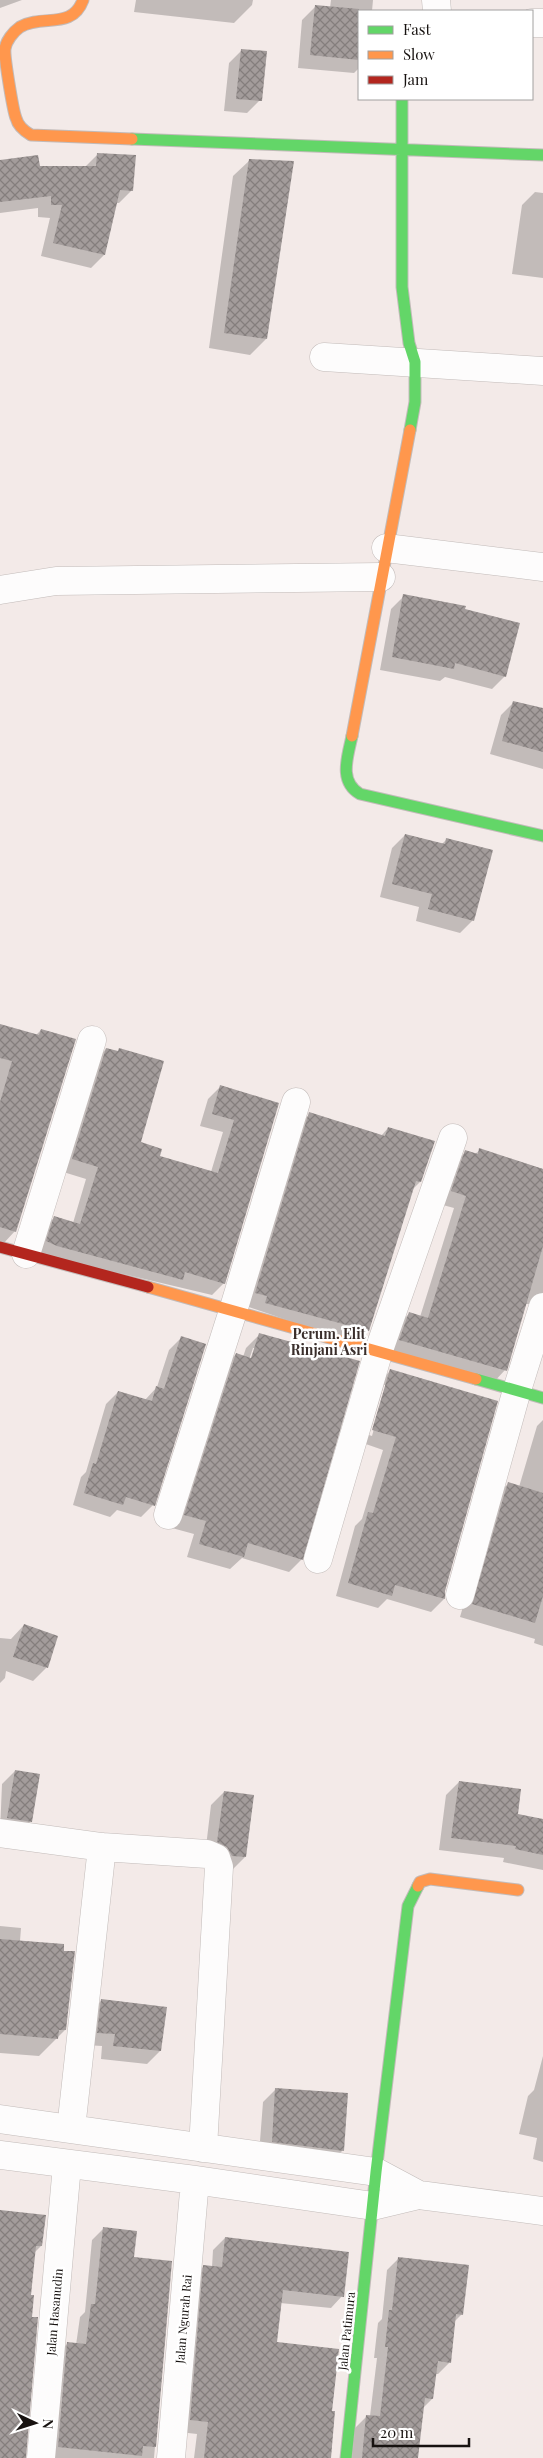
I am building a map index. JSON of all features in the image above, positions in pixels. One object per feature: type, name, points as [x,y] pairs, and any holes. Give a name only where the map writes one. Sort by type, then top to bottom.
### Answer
[{"type":"street","points":[[83,0],[79,10],[72,17],[22,25],[7,40],[5,49],[16,119],[24,132],[31,135],[543,155]]},
{"type":"street","points":[[402,100],[400,150],[402,287],[409,343],[415,362],[415,402],[346,766],[349,784],[354,790],[365,796],[543,836]]},
{"type":"street","points":[[324,357],[543,371]]},
{"type":"street","points":[[386,548],[543,567]]},
{"type":"street","points":[[0,590],[56,581],[381,578]]},
{"type":"street","points":[[26,1254],[92,1040]]},
{"type":"street","points":[[168,1515],[233,1311],[296,1102]]},
{"type":"street","points":[[318,1559],[379,1350],[453,1138]]},
{"type":"street","points":[[0,1247],[379,1350],[543,1398]]},
{"type":"street","points":[[460,1595],[517,1390],[543,1307]]},
{"type":"street","points":[[0,1834],[102,1847],[207,1854],[216,1858],[219,1867],[203,2148]]},
{"type":"street","points":[[71,2129],[102,1847]]},
{"type":"street","name":"Jalan Patimura","points":[[346,2458],[376,2172],[408,1906],[420,1882],[430,1879],[518,1890]]},
{"type":"street","points":[[0,2119],[376,2172],[419,2195],[543,2211]]},
{"type":"street","points":[[0,2155],[194,2180],[373,2206],[419,2195]]},
{"type":"street","name":"Jalan Hasanudin","points":[[41,2458],[67,2165]]},
{"type":"street","name":"Jalan Ngurah Rai","points":[[171,2458],[194,2180]]},
{"type":"building","points":[[315,5],[359,9],[358,60],[310,55]]},
{"type":"building","points":[[241,49],[267,51],[262,101],[236,99]]},
{"type":"building","points":[[97,153],[136,155],[133,191],[120,190],[105,255],[53,243],[62,205],[51,205],[51,196],[0,202],[0,160],[38,155],[40,166],[96,166]]},
{"type":"building","points":[[249,159],[294,161],[267,339],[224,333]]},
{"type":"building","points":[[403,594],[466,606],[465,609],[520,623],[506,677],[455,663],[454,669],[392,657]]},
{"type":"building","points":[[513,701],[543,708],[543,752],[502,741]]},
{"type":"building","points":[[405,834],[445,844],[446,838],[493,850],[474,921],[428,909],[432,894],[392,884]]},
{"type":"building","points":[[0,1024],[39,1035],[41,1029],[76,1039],[16,1232],[0,1227],[0,1102],[12,1061],[0,1058]]},
{"type":"building","points":[[106,1048],[118,1051],[119,1048],[164,1061],[141,1142],[162,1149],[160,1156],[218,1173],[234,1120],[212,1114],[220,1085],[279,1103],[225,1284],[185,1272],[183,1280],[57,1246],[46,1241],[54,1216],[80,1224],[98,1167],[72,1159]]},
{"type":"building","points":[[309,1112],[385,1136],[388,1127],[435,1141],[421,1182],[416,1181],[369,1331],[265,1303],[267,1296],[255,1293]]},
{"type":"building","points":[[479,1148],[543,1169],[543,1246],[507,1371],[399,1340],[409,1312],[428,1318],[466,1196],[451,1191],[465,1150],[478,1154]]},
{"type":"building","points":[[259,1333],[360,1361],[303,1560],[248,1543],[244,1557],[199,1544],[206,1521],[184,1515],[236,1353],[251,1358]]},
{"type":"building","points":[[181,1336],[206,1344],[155,1506],[126,1497],[123,1505],[84,1493],[93,1463],[96,1464],[118,1391],[152,1401],[156,1386],[164,1389]]},
{"type":"building","points":[[390,1369],[498,1401],[445,1591],[445,1599],[395,1585],[392,1596],[348,1583],[368,1512],[373,1513],[396,1437],[372,1430]]},
{"type":"building","points":[[508,1482],[543,1493],[543,1596],[535,1623],[472,1604]]},
{"type":"building","points":[[24,1624],[58,1636],[48,1668],[13,1657]]},
{"type":"building","points":[[15,1770],[40,1774],[32,1822],[7,1818]]},
{"type":"building","points":[[459,1781],[521,1789],[518,1814],[543,1819],[543,1855],[515,1849],[516,1846],[451,1838]]},
{"type":"building","points":[[224,1791],[254,1795],[246,1857],[232,1856],[227,1847],[217,1842]]},
{"type":"building","points":[[0,1939],[64,1944],[64,1951],[75,1951],[66,2030],[59,2030],[58,2039],[0,2034]]},
{"type":"building","points":[[101,1999],[167,2007],[161,2051],[113,2046],[115,2034],[97,2033]]},
{"type":"building","points":[[275,2088],[348,2093],[344,2151],[272,2142]]},
{"type":"building","points":[[0,2210],[46,2215],[42,2246],[36,2246],[31,2295],[34,2295],[32,2317],[38,2317],[26,2458],[0,2458]]},
{"type":"building","points":[[103,2227],[137,2231],[134,2257],[172,2261],[156,2447],[143,2446],[142,2456],[58,2447],[67,2342],[86,2344],[91,2304],[95,2304]]},
{"type":"building","points":[[225,2237],[349,2252],[344,2297],[283,2290],[277,2342],[339,2349],[332,2411],[335,2411],[331,2458],[204,2458],[208,2422],[190,2420],[203,2265],[222,2267]]},
{"type":"building","points":[[398,2257],[469,2265],[463,2315],[456,2314],[451,2363],[438,2361],[433,2399],[425,2398],[418,2458],[362,2458],[366,2415],[380,2416],[388,2347],[385,2347],[389,2310],[392,2310]]},
{"type":"traffic: fast","points":[[402,100],[402,287],[409,343],[415,362],[415,402],[410,430]]},
{"type":"traffic: fast","points":[[132,139],[543,155]]},
{"type":"traffic: fast","points":[[352,736],[346,768],[349,782],[353,789],[360,794],[543,836]]},
{"type":"traffic: fast","points":[[476,1379],[543,1398]]},
{"type":"traffic: fast","points":[[346,2458],[376,2172],[408,1906],[418,1886]]},
{"type":"traffic: slow","points":[[83,0],[72,15],[56,20],[29,23],[17,29],[8,40],[5,49],[6,62],[17,121],[31,135],[132,139]]},
{"type":"traffic: slow","points":[[352,736],[410,430]]},
{"type":"traffic: slow","points":[[148,1287],[476,1379]]},
{"type":"traffic: slow","points":[[418,1886],[420,1882],[430,1879],[518,1890]]},
{"type":"traffic: jam","points":[[0,1247],[148,1287]]},
{"type":"district","name":"Perum. Elit Rinjani Asri","points":[[329,1342]]}]
